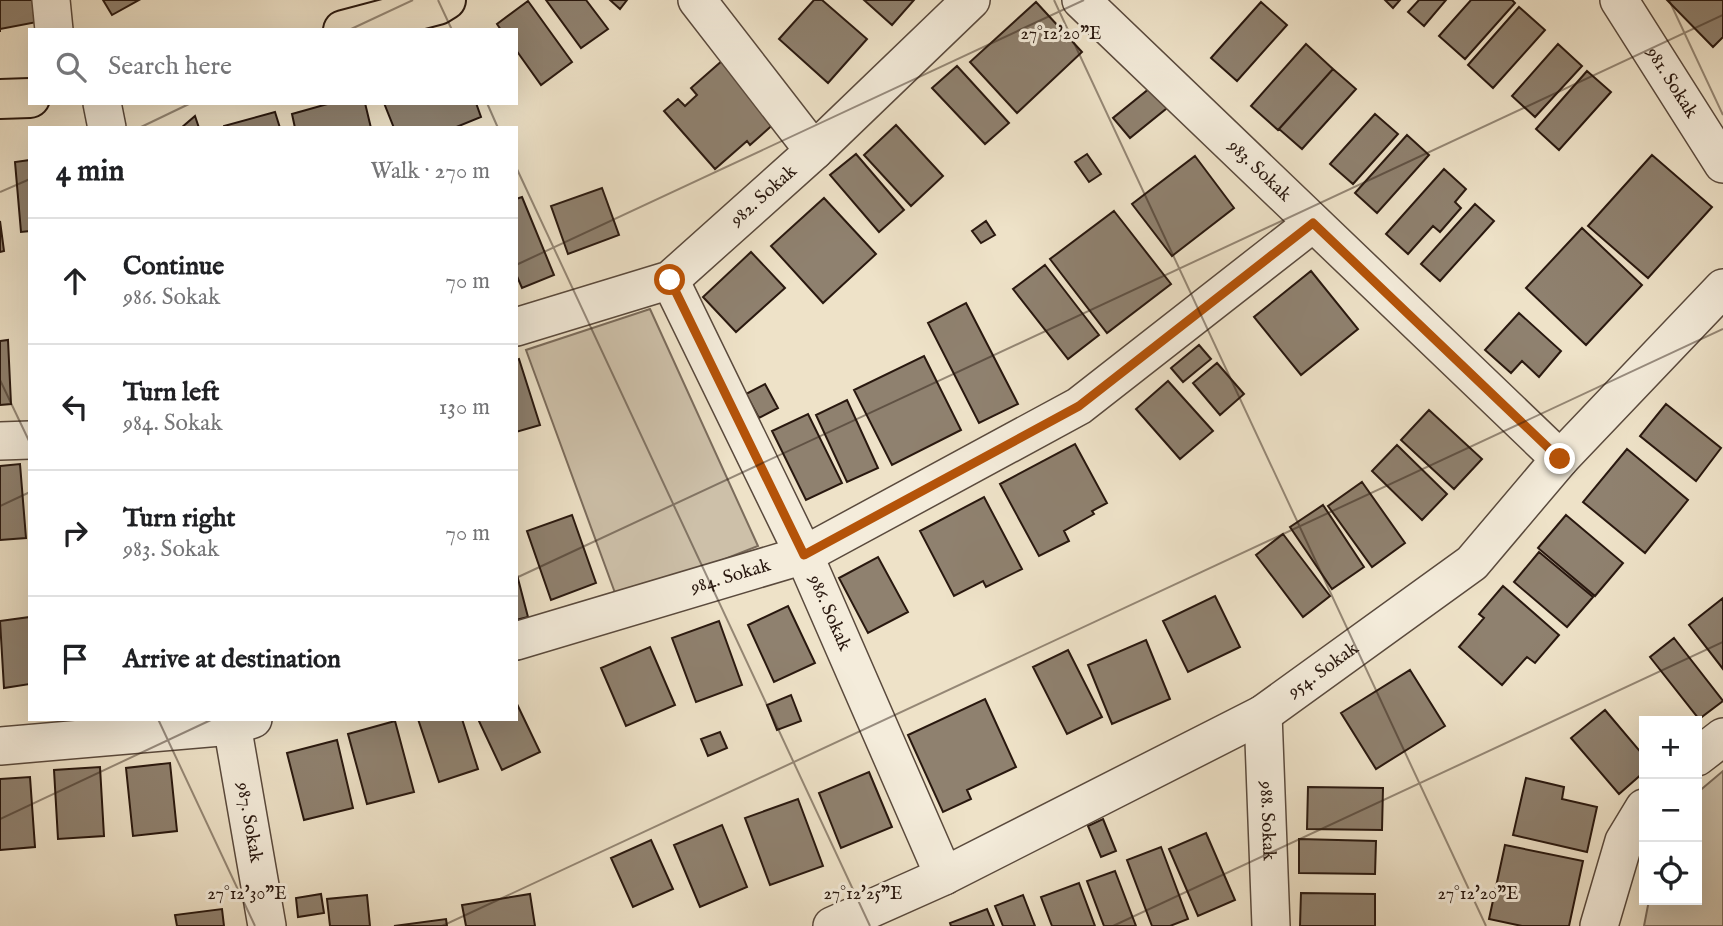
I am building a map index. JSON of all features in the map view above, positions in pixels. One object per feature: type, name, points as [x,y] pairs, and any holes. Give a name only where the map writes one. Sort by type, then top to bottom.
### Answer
[{"type":"main road","points":[[351,28],[438,5],[446,0]]},
{"type":"main road","points":[[0,99],[28,99]]},
{"type":"street","points":[[51,0],[54,28]]},
{"type":"street","points":[[697,0],[814,151]]},
{"type":"street","name":"982. Sokak","points":[[518,326],[670,280],[814,151],[971,0]]},
{"type":"street","name":"983. Sokak","points":[[1081,0],[1560,459]]},
{"type":"street","name":"981. Sokak","points":[[1629,4],[1723,164]]},
{"type":"street","points":[[102,105],[107,126]]},
{"type":"street","name":"984. Sokak","points":[[518,640],[804,555],[1079,406],[1313,223]]},
{"type":"street","name":"986. Sokak","points":[[670,280],[804,555],[944,876]]},
{"type":"street","name":"954. Sokak","points":[[832,926],[944,876],[1263,714],[1472,563],[1560,459],[1723,288]]},
{"type":"street","points":[[0,441],[28,440]]},
{"type":"street","name":"988. Sokak","points":[[1263,714],[1271,926]]},
{"type":"street","points":[[0,746],[239,721]]},
{"type":"street","name":"987. Sokak","points":[[239,721],[267,926]]},
{"type":"street","points":[[1702,753],[1723,737]]},
{"type":"street","points":[[1599,926],[1624,841],[1639,816]]},
{"type":"shaded area","points":[[650,309],[758,546],[618,601],[526,350]]},
{"type":"shaded area","points":[[1723,771],[1723,926],[1644,926],[1648,905],[1702,905],[1702,789]]},
{"type":"building","points":[[0,0],[34,0],[37,22],[0,29]]},
{"type":"building","points":[[103,0],[139,0],[112,15]]},
{"type":"building","points":[[546,0],[586,0],[608,29],[581,48]]},
{"type":"building","points":[[610,0],[627,0],[620,9]]},
{"type":"building","points":[[814,0],[822,0],[867,39],[828,83],[779,39]]},
{"type":"building","points":[[864,0],[914,0],[892,25]]},
{"type":"building","points":[[1385,0],[1400,0],[1393,8]]},
{"type":"building","points":[[1419,0],[1446,0],[1424,26],[1408,12]]},
{"type":"building","points":[[1471,0],[1512,0],[1515,3],[1465,59],[1439,36]]},
{"type":"building","points":[[1667,0],[1723,0],[1723,37],[1713,47]]},
{"type":"building","points":[[528,1],[572,62],[541,85],[518,53],[518,28],[500,28],[497,24]]},
{"type":"building","points":[[1036,2],[1082,52],[1017,113],[970,62]]},
{"type":"building","points":[[1261,2],[1287,25],[1237,81],[1211,58]]},
{"type":"building","points":[[1519,7],[1545,30],[1493,88],[1468,65]]},
{"type":"building","points":[[1306,44],[1333,69],[1278,130],[1251,106]]},
{"type":"building","points":[[1558,44],[1582,66],[1535,117],[1512,96]]},
{"type":"building","points":[[723,60],[777,121],[750,145],[747,141],[715,169],[664,111],[678,99],[685,106],[697,95],[691,88]]},
{"type":"building","points":[[957,66],[1009,123],[985,144],[932,88]]},
{"type":"building","points":[[1333,69],[1356,89],[1302,149],[1279,129]]},
{"type":"building","points":[[1587,71],[1611,92],[1559,150],[1536,129]]},
{"type":"building","points":[[1155,84],[1172,104],[1130,138],[1113,118]]},
{"type":"building","points":[[324,105],[365,105],[371,126],[295,126],[292,114]]},
{"type":"building","points":[[385,105],[477,105],[481,117],[459,126],[393,126]]},
{"type":"building","points":[[275,112],[279,126],[224,126]]},
{"type":"building","points":[[1375,114],[1398,134],[1353,184],[1330,164]]},
{"type":"building","points":[[195,116],[198,126],[183,126]]},
{"type":"building","points":[[896,125],[943,176],[911,206],[864,155]]},
{"type":"building","points":[[1407,135],[1429,155],[1377,213],[1355,193]]},
{"type":"building","points":[[856,154],[904,210],[879,232],[830,175]]},
{"type":"building","points":[[1087,154],[1101,174],[1089,182],[1075,162]]},
{"type":"building","points":[[1652,155],[1712,207],[1648,278],[1588,226]]},
{"type":"building","points":[[1195,156],[1234,208],[1172,256],[1132,204]]},
{"type":"building","points":[[28,160],[28,231],[21,232],[15,162]]},
{"type":"building","points":[[1444,169],[1466,189],[1455,202],[1461,208],[1440,232],[1433,226],[1408,254],[1386,234]]},
{"type":"building","points":[[602,188],[619,235],[568,254],[551,206]]},
{"type":"building","points":[[522,197],[554,275],[522,288],[518,279],[518,198]]},
{"type":"building","points":[[824,198],[876,254],[823,303],[771,246]]},
{"type":"building","points":[[1475,204],[1494,221],[1440,281],[1421,264]]},
{"type":"building","points":[[1114,211],[1171,284],[1107,333],[1050,259]]},
{"type":"building","points":[[0,221],[4,251],[0,252]]},
{"type":"building","points":[[986,221],[995,235],[981,243],[972,231]]},
{"type":"building","points":[[1582,228],[1642,285],[1586,345],[1526,288]]},
{"type":"building","points":[[751,252],[785,288],[736,332],[703,297]]},
{"type":"building","points":[[1045,265],[1099,335],[1068,359],[1013,289]]},
{"type":"building","points":[[1311,271],[1358,329],[1301,375],[1254,317]]},
{"type":"building","points":[[966,303],[1018,404],[979,423],[928,323]]},
{"type":"building","points":[[1519,313],[1561,351],[1539,377],[1522,361],[1511,373],[1485,350]]},
{"type":"building","points":[[8,340],[11,404],[0,405],[0,341]]},
{"type":"building","points":[[1199,345],[1211,359],[1183,382],[1171,368]]},
{"type":"building","points":[[924,356],[961,430],[892,465],[854,390]]},
{"type":"building","points":[[518,359],[540,425],[518,431]]},
{"type":"building","points":[[1217,363],[1244,394],[1220,415],[1193,383]]},
{"type":"building","points":[[1168,381],[1213,431],[1180,459],[1136,409]]},
{"type":"building","points":[[765,384],[778,408],[759,418],[746,394]]},
{"type":"building","points":[[847,400],[878,468],[847,482],[816,415]]},
{"type":"building","points":[[1666,404],[1721,448],[1696,481],[1640,436]]},
{"type":"building","points":[[1429,410],[1482,459],[1454,489],[1401,440]]},
{"type":"building","points":[[808,414],[842,483],[806,500],[772,431]]},
{"type":"building","points":[[1075,444],[1107,503],[1092,511],[1094,514],[1064,531],[1069,541],[1039,556],[1000,484]]},
{"type":"building","points":[[1397,445],[1447,494],[1422,520],[1372,471]]},
{"type":"building","points":[[1627,449],[1688,500],[1645,553],[1583,502]]},
{"type":"building","points":[[20,464],[26,538],[0,540],[0,466]]},
{"type":"building","points":[[1362,482],[1405,543],[1372,567],[1328,506]]},
{"type":"building","points":[[984,497],[1022,569],[986,587],[983,581],[954,596],[920,531]]},
{"type":"building","points":[[1323,505],[1364,567],[1332,589],[1290,527]]},
{"type":"building","points":[[572,515],[596,583],[551,600],[527,531]]},
{"type":"building","points":[[1566,515],[1623,563],[1595,596],[1538,548]]},
{"type":"building","points":[[1283,534],[1330,596],[1303,617],[1256,555]]},
{"type":"building","points":[[1539,552],[1593,597],[1567,627],[1514,582]]},
{"type":"building","points":[[878,557],[908,612],[868,633],[839,578]]},
{"type":"building","points":[[518,579],[528,617],[518,620]]},
{"type":"building","points":[[1503,586],[1559,635],[1535,663],[1527,657],[1502,685],[1459,647],[1484,618],[1479,614]]},
{"type":"building","points":[[1215,596],[1240,647],[1188,672],[1163,621]]},
{"type":"building","points":[[1723,598],[1723,669],[1689,625]]},
{"type":"building","points":[[788,606],[815,663],[774,682],[748,625]]},
{"type":"building","points":[[28,617],[28,684],[4,688],[0,621]]},
{"type":"building","points":[[719,621],[742,685],[696,702],[672,638]]},
{"type":"building","points":[[1674,638],[1723,701],[1702,717],[1697,716],[1650,657]]},
{"type":"building","points":[[1146,640],[1170,699],[1112,724],[1088,665]]},
{"type":"building","points":[[650,647],[675,705],[626,726],[601,668]]},
{"type":"building","points":[[1068,650],[1102,717],[1067,734],[1033,667]]},
{"type":"building","points":[[1410,670],[1445,726],[1376,769],[1341,713]]},
{"type":"building","points":[[791,695],[801,721],[777,730],[767,705]]},
{"type":"building","points":[[985,699],[1016,767],[967,790],[971,799],[943,812],[908,735]]},
{"type":"building","points":[[518,706],[540,752],[502,770],[479,721],[518,721]]},
{"type":"building","points":[[1605,710],[1639,750],[1639,776],[1619,794],[1571,738]]},
{"type":"building","points":[[395,721],[414,792],[367,804],[348,734]]},
{"type":"building","points":[[419,721],[463,721],[478,769],[439,782]]},
{"type":"building","points":[[720,732],[727,748],[708,756],[701,739]]},
{"type":"building","points":[[337,740],[353,808],[304,820],[287,753]]},
{"type":"building","points":[[170,763],[177,831],[133,836],[126,768]]},
{"type":"building","points":[[100,767],[104,836],[58,839],[54,770]]},
{"type":"building","points":[[869,772],[892,827],[841,848],[819,793]]},
{"type":"building","points":[[30,777],[35,847],[0,850],[0,779]]},
{"type":"building","points":[[1526,778],[1564,787],[1562,799],[1597,807],[1587,852],[1513,835]]},
{"type":"building","points":[[1308,787],[1383,788],[1382,830],[1307,829]]},
{"type":"building","points":[[798,799],[823,866],[770,885],[745,818]]},
{"type":"building","points":[[1103,819],[1116,851],[1101,857],[1088,826]]},
{"type":"building","points":[[722,825],[747,887],[700,907],[674,845]]},
{"type":"building","points":[[1206,833],[1235,900],[1198,916],[1169,849]]},
{"type":"building","points":[[1299,839],[1376,841],[1375,874],[1299,873]]},
{"type":"building","points":[[651,840],[673,889],[633,907],[611,858]]},
{"type":"building","points":[[1505,845],[1583,861],[1569,926],[1522,926],[1489,919]]},
{"type":"building","points":[[1161,847],[1188,919],[1170,926],[1152,926],[1127,860]]},
{"type":"building","points":[[1115,871],[1136,926],[1104,926],[1087,881]]},
{"type":"building","points":[[1079,883],[1095,926],[1052,926],[1041,897]]},
{"type":"building","points":[[1301,893],[1375,894],[1375,926],[1300,926]]},
{"type":"building","points":[[321,894],[324,913],[298,917],[296,898]]},
{"type":"building","points":[[530,894],[535,926],[466,926],[462,905]]},
{"type":"building","points":[[367,895],[370,926],[330,926],[327,899]]},
{"type":"building","points":[[1023,895],[1035,926],[1003,926],[995,906]]},
{"type":"building","points":[[222,909],[224,926],[177,926],[175,915]]},
{"type":"building","points":[[987,909],[994,926],[951,926],[950,923]]},
{"type":"building","points":[[446,919],[447,926],[394,926]]},
{"type":"route","points":[[670,280],[804,555],[1079,406],[1313,223],[1560,459]]}]
